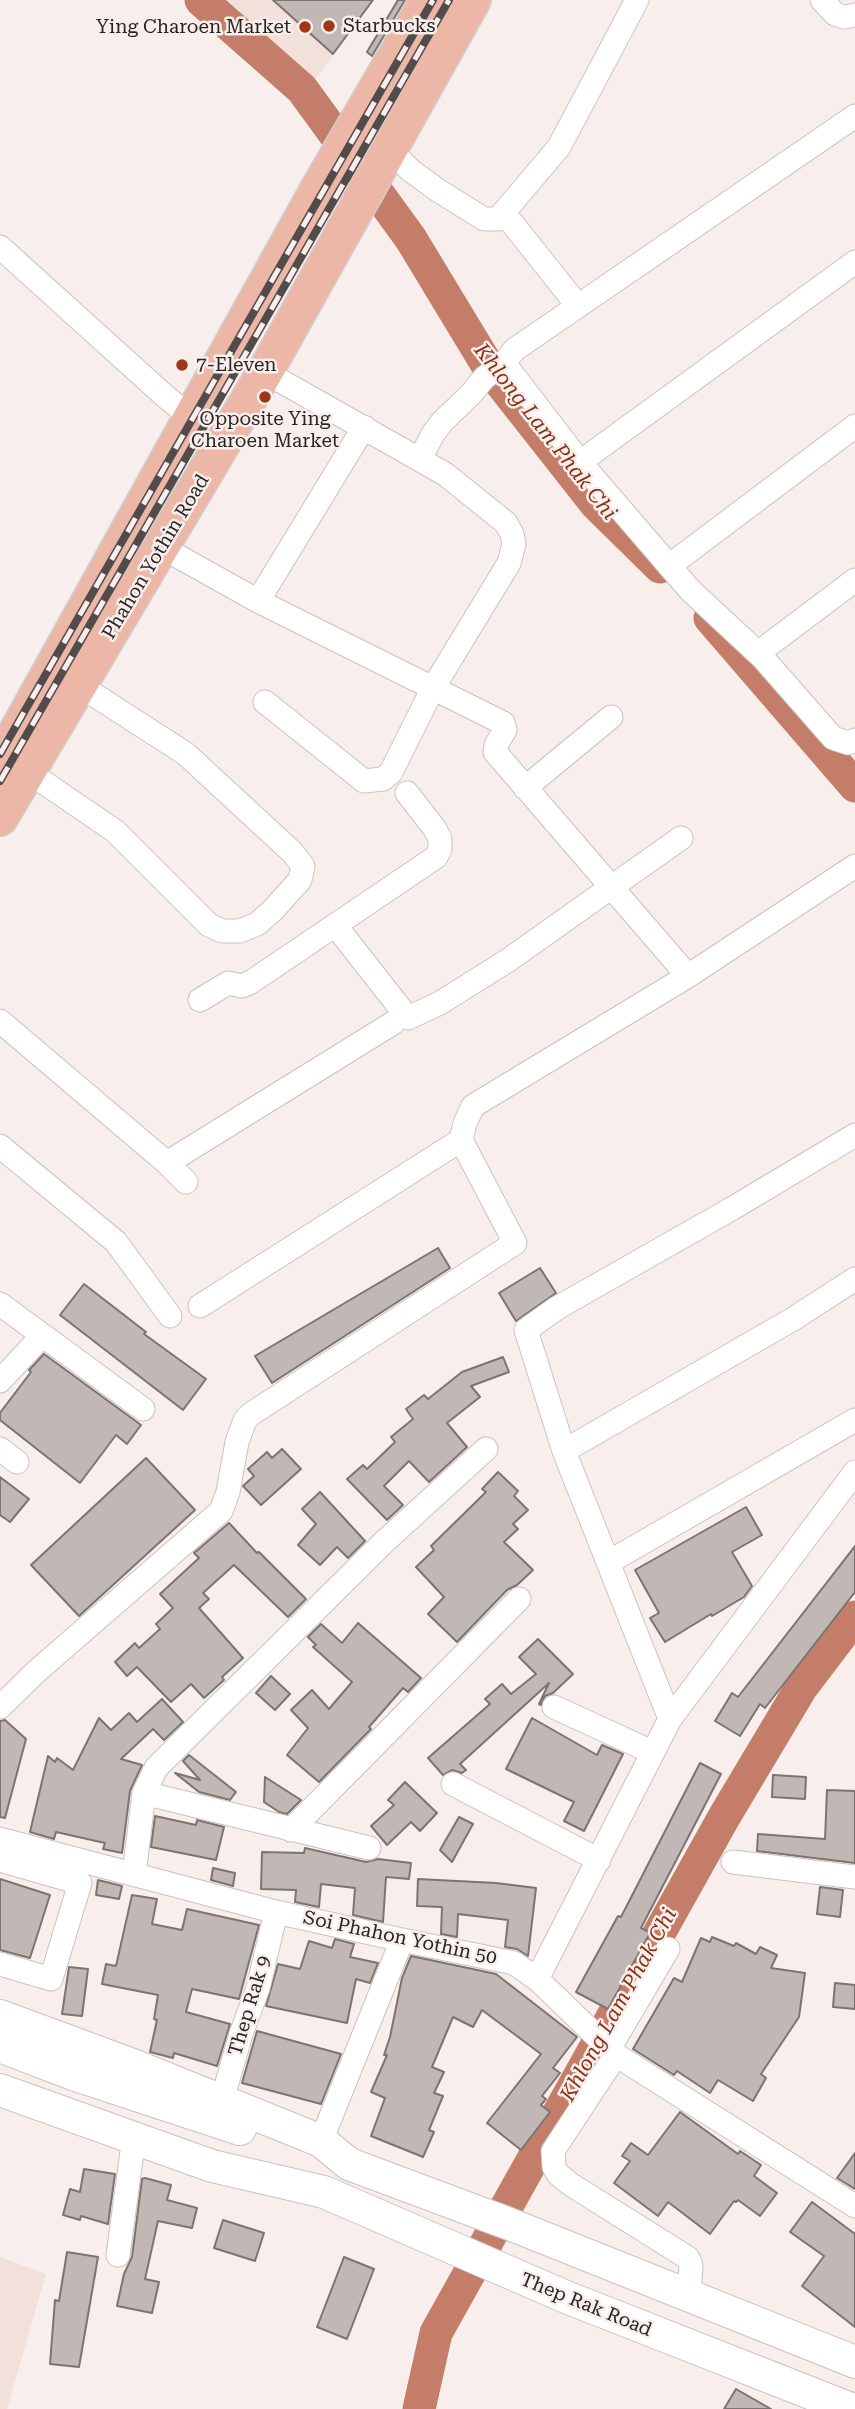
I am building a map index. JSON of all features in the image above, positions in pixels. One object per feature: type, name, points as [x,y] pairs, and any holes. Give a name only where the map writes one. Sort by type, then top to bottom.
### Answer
[{"type":"main road","name":"Phahon Yothin Road","points":[[0,818],[13,761],[132,527],[332,164],[428,0]]},
{"type":"main road","name":"Phahon Yothin Road","points":[[13,761],[79,685],[163,548],[265,372],[473,0]]},
{"type":"main road","points":[[132,527],[143,545],[163,548]]},
{"type":"main road","name":"Thep Rak Road","points":[[0,2016],[321,2141],[349,2164]]},
{"type":"main road","name":"Thep Rak Road","points":[[0,2046],[73,2084],[460,2253],[819,2403],[851,2409]]},
{"type":"main road","name":"Thep Rak Road","points":[[0,2066],[73,2084],[349,2164],[507,2223],[855,2362]]},
{"type":"main road","name":"Thep Rak Road","points":[[0,2090],[212,2165],[324,2192]]},
{"type":"street","points":[[384,157],[410,170],[484,219],[498,219],[559,147],[637,0]]},
{"type":"street","points":[[822,0],[835,14],[844,18],[855,15]]},
{"type":"street","points":[[420,459],[433,434],[514,350],[855,116]]},
{"type":"street","points":[[512,223],[578,306]]},
{"type":"street","points":[[0,247],[192,418]]},
{"type":"street","points":[[580,462],[855,262]]},
{"type":"street","points":[[495,369],[580,462],[690,590],[758,653],[833,738],[848,743],[855,740]]},
{"type":"street","points":[[265,372],[445,474],[506,523],[512,534],[513,544],[509,563],[433,688],[391,772],[383,779],[377,782],[364,781],[265,702]]},
{"type":"street","points":[[669,566],[855,426]]},
{"type":"street","points":[[258,601],[365,427]]},
{"type":"street","points":[[163,548],[258,601],[502,723],[505,730],[495,752],[688,976]]},
{"type":"street","points":[[758,653],[855,580]]},
{"type":"street","points":[[13,761],[115,831],[209,925],[222,931],[240,931],[257,924],[300,880],[303,866],[293,853],[186,754],[79,685]]},
{"type":"street","points":[[525,788],[611,717]]},
{"type":"street","points":[[200,1000],[228,983],[242,986],[251,982],[436,857],[440,849],[440,839],[407,793]]},
{"type":"street","points":[[335,925],[408,1018],[440,1003],[507,961],[681,838]]},
{"type":"street","points":[[200,1306],[461,1140],[470,1110],[477,1102],[688,976],[855,866]]},
{"type":"street","points":[[0,1021],[186,1182]]},
{"type":"street","points":[[167,1163],[393,1023]]},
{"type":"street","points":[[670,1719],[564,1451],[526,1333],[529,1326],[556,1308],[855,1135]]},
{"type":"street","points":[[0,1707],[37,1671],[221,1511],[228,1492],[237,1442],[245,1420],[251,1413],[515,1243],[461,1140]]},
{"type":"street","points":[[0,1146],[116,1242],[170,1316]]},
{"type":"street","points":[[564,1451],[793,1319],[855,1279]]},
{"type":"street","points":[[0,1304],[143,1409]]},
{"type":"street","points":[[0,1381],[42,1336]]},
{"type":"street","points":[[608,1562],[855,1420]]},
{"type":"street","points":[[134,1874],[144,1793],[156,1768],[383,1543],[486,1449]]},
{"type":"street","points":[[537,1979],[670,1719],[855,1472]]},
{"type":"street","points":[[290,1830],[519,1599]]},
{"type":"street","points":[[554,1707],[652,1752]]},
{"type":"street","points":[[453,1784],[599,1860]]},
{"type":"street","points":[[144,1793],[369,1848]]},
{"type":"street","name":"Soi Phahon Yothin 50","points":[[0,1839],[276,1912],[514,1963],[537,1979],[611,2050],[855,2206]]},
{"type":"street","points":[[0,1860],[80,1883],[51,1979],[0,1964]]},
{"type":"street","points":[[733,1862],[855,1877]]},
{"type":"street","name":"Thep Rak 9","points":[[222,2101],[241,2034],[258,1988],[276,1912]]},
{"type":"street","points":[[321,2141],[402,1940]]},
{"type":"street","points":[[668,1949],[553,2151],[554,2167],[570,2184],[688,2258],[691,2265],[689,2296]]},
{"type":"street","points":[[118,2255],[134,2137]]},
{"type":"shaded area","name":"Ying Charoen Market","points":[[226,0],[373,0],[315,80]]},
{"type":"shaded area","points":[[0,2257],[46,2274],[7,2409],[0,2409]]},
{"type":"building","points":[[273,0],[373,0],[333,54]]},
{"type":"building","points":[[398,0],[405,0],[372,56],[367,52]]},
{"type":"building","points":[[438,1248],[450,1268],[272,1383],[255,1356]]},
{"type":"building","points":[[540,1268],[556,1293],[516,1321],[499,1293]]},
{"type":"building","points":[[84,1284],[146,1332],[144,1334],[206,1379],[183,1410],[60,1315]]},
{"type":"building","points":[[44,1354],[141,1425],[127,1444],[116,1435],[80,1483],[0,1420],[0,1413],[31,1372],[29,1370]]},
{"type":"building","points":[[503,1357],[509,1372],[471,1386],[480,1397],[447,1423],[467,1447],[429,1482],[409,1461],[384,1486],[403,1505],[387,1520],[347,1479],[363,1465],[367,1469],[395,1442],[391,1437],[413,1419],[406,1409],[424,1395],[428,1399],[462,1372]]},
{"type":"building","points":[[282,1449],[301,1469],[261,1505],[243,1486],[254,1476],[248,1469],[267,1452],[272,1458]]},
{"type":"building","points":[[146,1458],[195,1510],[79,1616],[31,1565]]},
{"type":"building","points":[[498,1472],[518,1491],[514,1496],[528,1510],[513,1524],[518,1529],[504,1542],[533,1570],[517,1585],[507,1590],[457,1642],[428,1614],[444,1597],[416,1567],[434,1550],[431,1546],[486,1492],[482,1489]]},
{"type":"building","points":[[0,1477],[29,1499],[10,1522],[0,1515]]},
{"type":"building","points":[[320,1492],[365,1541],[348,1558],[337,1547],[320,1565],[298,1545],[316,1524],[302,1509]]},
{"type":"building","points":[[746,1507],[762,1535],[732,1552],[752,1586],[744,1597],[665,1642],[650,1618],[659,1613],[635,1570]]},
{"type":"building","points":[[229,1523],[306,1599],[288,1617],[234,1565],[203,1593],[209,1599],[199,1608],[243,1658],[204,1698],[191,1684],[171,1702],[137,1667],[127,1676],[115,1662],[135,1643],[139,1648],[160,1629],[156,1624],[173,1608],[160,1594],[199,1558],[194,1553]]},
{"type":"building","points":[[855,1546],[855,1592],[765,1708],[760,1704],[740,1736],[715,1721],[732,1693],[738,1697]]},
{"type":"building","points":[[358,1623],[421,1678],[408,1692],[403,1688],[369,1727],[371,1729],[319,1782],[287,1755],[308,1728],[291,1710],[312,1690],[329,1709],[352,1682],[313,1647],[316,1645],[308,1637],[321,1624],[342,1643]]},
{"type":"building","points":[[538,1639],[573,1674],[553,1693],[545,1696],[541,1705],[539,1704],[549,1683],[460,1764],[466,1770],[462,1773],[452,1770],[443,1775],[428,1758],[490,1704],[485,1699],[502,1684],[511,1694],[536,1674],[519,1657]]},
{"type":"building","points":[[271,1676],[290,1694],[275,1710],[256,1693]]},
{"type":"building","points":[[162,1699],[183,1722],[164,1740],[153,1729],[121,1759],[142,1765],[130,1791],[122,1853],[103,1849],[105,1843],[56,1832],[54,1839],[30,1832],[48,1756],[55,1762],[57,1758],[73,1770],[99,1718],[111,1730],[129,1713],[137,1722]]},
{"type":"building","points":[[532,1718],[597,1755],[602,1745],[623,1754],[584,1831],[564,1821],[574,1802],[506,1769]]},
{"type":"building","points":[[5,1720],[26,1739],[5,1818],[0,1817],[0,1721]]},
{"type":"building","points":[[189,1755],[236,1792],[230,1800],[199,1792],[175,1773],[200,1780],[183,1761]]},
{"type":"building","points":[[700,1763],[721,1774],[641,1928],[650,1933],[608,2009],[576,1992],[618,1916],[621,1917]]},
{"type":"building","points":[[773,1775],[806,1777],[805,1799],[772,1797]]},
{"type":"building","points":[[265,1777],[301,1800],[287,1814],[264,1802]]},
{"type":"building","points":[[405,1782],[437,1813],[420,1831],[411,1822],[387,1845],[371,1826],[394,1805],[388,1800]]},
{"type":"building","points":[[827,1790],[855,1791],[855,1863],[757,1851],[758,1834],[825,1839]]},
{"type":"building","points":[[155,1816],[196,1825],[197,1820],[224,1827],[216,1860],[151,1847]]},
{"type":"building","points":[[459,1817],[473,1824],[452,1862],[440,1850]]},
{"type":"building","points":[[305,1848],[366,1862],[378,1859],[411,1863],[409,1879],[386,1877],[383,1922],[353,1915],[355,1888],[321,1884],[319,1907],[295,1902],[296,1890],[261,1889],[262,1852],[304,1853]]},
{"type":"building","points":[[213,1868],[235,1873],[233,1886],[211,1880]]},
{"type":"building","points":[[0,1879],[50,1895],[30,1958],[0,1950]]},
{"type":"building","points":[[418,1879],[536,1888],[528,1956],[517,1949],[505,1947],[508,1920],[458,1914],[457,1937],[441,1934],[442,1907],[417,1906]]},
{"type":"building","points":[[98,1880],[122,1886],[119,1899],[96,1895]]},
{"type":"building","points":[[820,1887],[843,1890],[840,1917],[817,1914]]},
{"type":"building","points":[[132,1895],[157,1899],[152,1924],[182,1930],[187,1909],[259,1925],[239,1999],[192,1989],[186,2012],[230,2024],[217,2066],[174,2053],[173,2058],[150,2052],[157,2020],[154,2019],[158,1995],[102,1984],[106,1964],[116,1966]]},
{"type":"building","points":[[712,1937],[734,1946],[736,1943],[756,1954],[760,1947],[777,1955],[771,1968],[805,1973],[799,2017],[761,2074],[766,2078],[753,2101],[718,2080],[710,2093],[677,2071],[674,2075],[633,2049],[674,1978],[682,1982],[701,1938],[710,1942]]},
{"type":"building","points":[[335,1939],[354,1944],[350,1957],[378,1963],[370,1983],[356,1979],[347,2023],[266,2006],[278,1964],[300,1969],[309,1941],[332,1948]]},
{"type":"building","points":[[411,1956],[496,1974],[577,2037],[553,2068],[560,2073],[542,2096],[546,2099],[541,2105],[550,2112],[521,2150],[487,2123],[541,2054],[482,2010],[473,2027],[453,2017],[432,2067],[444,2072],[434,2093],[443,2096],[429,2130],[434,2132],[423,2157],[371,2136],[385,2098],[371,2092],[387,2055],[384,2055],[402,1978]]},
{"type":"building","points":[[69,1967],[88,1969],[82,2016],[62,2014]]},
{"type":"building","points":[[835,1983],[855,1985],[855,2009],[833,2007]]},
{"type":"building","points":[[257,2031],[341,2054],[321,2104],[242,2083]]},
{"type":"building","points":[[680,2112],[738,2154],[740,2151],[761,2165],[754,2176],[777,2193],[760,2216],[738,2200],[734,2201],[710,2234],[668,2202],[658,2216],[614,2183],[630,2161],[622,2156],[631,2143],[648,2155]]},
{"type":"building","points":[[855,2153],[855,2189],[837,2178]]},
{"type":"building","points":[[84,2169],[115,2174],[108,2224],[81,2216],[80,2220],[63,2215],[70,2189],[80,2192]]},
{"type":"building","points":[[142,2179],[171,2185],[167,2200],[197,2208],[192,2228],[158,2221],[145,2279],[159,2282],[152,2313],[117,2306],[124,2274],[132,2257]]},
{"type":"building","points":[[812,2202],[855,2234],[855,2327],[802,2286],[824,2256],[790,2232]]},
{"type":"building","points":[[223,2220],[264,2233],[255,2261],[214,2248]]},
{"type":"building","points":[[67,2252],[98,2257],[79,2367],[50,2364],[55,2300],[59,2301]]},
{"type":"building","points":[[344,2257],[374,2269],[347,2339],[317,2327]]},
{"type":"building","points":[[736,2389],[771,2409],[724,2409]]},
{"type":"waterway","name":"Khlong Lam Phak Chi","points":[[201,0],[302,89],[411,239],[489,368],[596,504],[660,567]]},
{"type":"waterway","name":"Khlong Lam Phak Chi","points":[[710,618],[855,786]]},
{"type":"waterway","name":"Khlong Lam Phak Chi","points":[[419,2409],[436,2333],[724,1817],[801,1688],[855,1617]]},
{"type":"railway","points":[[0,754],[433,0]]},
{"type":"railway","points":[[0,781],[449,0]]},
{"type":"place","name":"Starbucks","points":[[329,26]]},
{"type":"place","name":"Ying Charoen Market","points":[[305,27]]},
{"type":"place","name":"7-Eleven","points":[[182,365]]},
{"type":"place","name":"Opposite Ying Charoen Market","points":[[265,397]]}]
